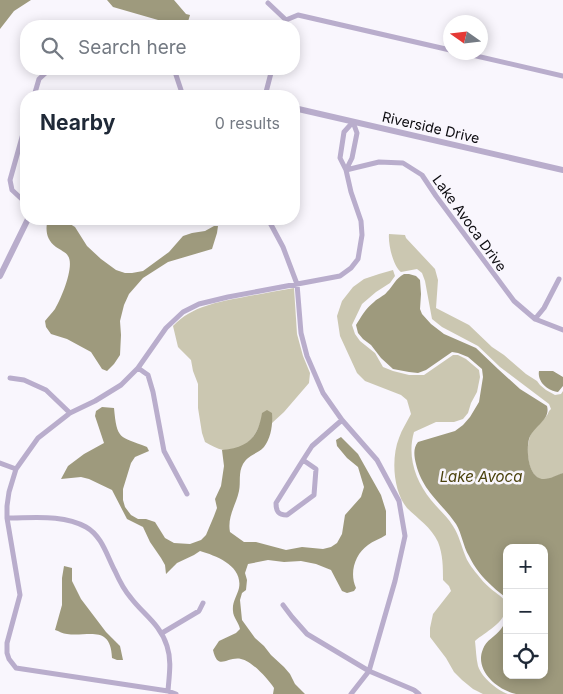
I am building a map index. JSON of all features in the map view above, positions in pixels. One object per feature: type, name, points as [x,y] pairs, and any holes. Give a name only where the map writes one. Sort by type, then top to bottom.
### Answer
[{"type":"street","points":[[268,3],[286,20],[298,16],[443,48]]},
{"type":"street","points":[[488,59],[563,76]]},
{"type":"street","points":[[36,90],[39,79],[43,75]]},
{"type":"street","points":[[176,75],[181,90]]},
{"type":"street","points":[[267,90],[270,75]]},
{"type":"street","name":"Riverside Drive","points":[[300,109],[563,170]]},
{"type":"street","points":[[176,694],[168,691],[16,668],[9,659],[7,643],[20,595],[7,518],[9,492],[16,469],[38,438],[70,413],[95,401],[121,385],[138,368],[166,328],[183,312],[199,304],[228,297],[340,276],[351,268],[358,259],[362,235],[361,221],[346,170],[340,158],[344,132],[354,122],[357,133],[352,158],[346,170]]},
{"type":"street","points":[[20,144],[10,180],[12,190],[20,197]]},
{"type":"street","name":"Lake Avoca Drive","points":[[346,170],[379,162],[403,163],[422,175],[514,301],[535,319],[563,330]]},
{"type":"street","points":[[0,276],[25,225]]},
{"type":"street","points":[[271,225],[283,247],[297,284],[301,333],[307,356],[324,394],[342,420],[377,460],[399,501],[405,536],[395,581],[369,671],[350,694]]},
{"type":"street","points":[[535,319],[544,308],[559,279]]},
{"type":"street","points":[[138,368],[148,375],[164,451],[187,494]]},
{"type":"street","points":[[10,378],[24,380],[46,390],[70,413]]},
{"type":"street","points":[[303,460],[316,469],[314,495],[287,515],[282,515],[278,513],[276,503],[303,460],[312,446],[342,420]]},
{"type":"street","points":[[0,463],[16,469]]},
{"type":"street","points":[[7,518],[53,518],[71,521],[94,532],[130,597],[149,616],[162,633],[170,659],[168,691]]},
{"type":"street","points":[[162,633],[199,611],[203,603]]},
{"type":"street","points":[[283,605],[308,634],[369,671],[414,690],[419,694]]},
{"type":"shaded area","points":[[389,234],[405,235],[435,269],[438,280],[436,308],[469,325],[492,347],[546,390],[555,395],[561,394],[563,391],[563,473],[549,479],[540,479],[535,476],[529,465],[528,444],[530,437],[534,429],[551,409],[549,404],[500,367],[478,346],[442,327],[432,319],[422,273],[417,269],[401,272],[398,269],[389,243]]},
{"type":"shaded area","points":[[393,270],[395,276],[390,283],[362,304],[352,325],[360,341],[375,353],[383,367],[409,375],[424,375],[453,355],[458,355],[479,370],[480,377],[477,392],[468,413],[463,419],[454,422],[436,422],[414,432],[411,450],[414,468],[425,492],[453,526],[466,557],[475,572],[503,599],[502,618],[494,627],[475,641],[477,663],[483,675],[499,690],[508,694],[483,694],[473,689],[454,672],[430,637],[433,614],[451,591],[443,580],[442,556],[438,542],[428,528],[407,508],[402,501],[396,484],[394,464],[396,446],[411,414],[407,400],[401,395],[365,381],[357,373],[340,336],[337,316],[342,301],[353,287],[364,279]]},
{"type":"shaded area","points":[[294,288],[297,334],[310,373],[309,383],[272,423],[272,413],[263,413],[255,434],[245,444],[231,450],[216,448],[205,442],[198,408],[198,384],[191,360],[178,347],[173,326],[180,319],[197,309],[215,303]]},
{"type":"water","points":[[0,0],[31,0],[14,11],[0,29]]},
{"type":"water","points":[[107,0],[174,0],[186,14],[190,15],[188,20],[158,20],[113,7]]},
{"type":"water","points":[[47,225],[72,225],[87,246],[101,259],[116,270],[132,273],[143,271],[169,252],[183,236],[218,226],[212,249],[168,262],[143,278],[129,294],[120,321],[120,355],[107,371],[102,369],[91,352],[67,339],[51,334],[46,327],[45,321],[61,298],[70,267],[67,255],[48,238]]},
{"type":"water","name":"Lake Avoca","points":[[409,274],[416,276],[420,280],[420,309],[431,324],[444,334],[476,348],[520,389],[547,406],[548,411],[544,419],[529,439],[528,456],[531,469],[539,478],[551,478],[563,473],[563,694],[516,694],[509,692],[495,684],[484,671],[481,657],[484,646],[503,626],[503,679],[548,679],[548,544],[503,544],[503,595],[476,568],[467,552],[456,524],[423,482],[416,464],[416,444],[455,431],[463,425],[479,402],[483,377],[482,369],[468,357],[452,352],[426,370],[418,373],[393,369],[358,333],[356,325],[366,310],[386,293],[401,276]]},
{"type":"water","points":[[539,371],[553,371],[563,377],[563,386],[558,392],[551,390],[541,382]]},
{"type":"water","points":[[102,407],[114,408],[118,432],[130,441],[147,447],[149,451],[135,457],[131,463],[123,489],[125,507],[131,515],[138,519],[155,522],[165,538],[174,543],[190,544],[201,540],[206,535],[217,508],[215,499],[221,486],[224,466],[222,450],[238,447],[250,440],[258,429],[262,413],[267,410],[272,413],[270,435],[264,447],[248,458],[243,464],[239,491],[230,521],[230,532],[244,542],[256,542],[286,550],[302,547],[323,549],[337,543],[342,534],[345,515],[361,497],[364,487],[358,467],[337,446],[336,440],[341,437],[358,454],[381,495],[386,511],[386,535],[368,545],[360,553],[353,570],[356,588],[354,591],[347,593],[342,591],[331,570],[301,561],[284,562],[268,560],[248,564],[245,573],[247,580],[246,590],[242,593],[240,600],[242,620],[255,638],[284,667],[295,684],[305,694],[273,694],[274,688],[250,663],[241,659],[220,662],[215,657],[213,650],[219,641],[240,629],[233,613],[239,580],[233,568],[221,559],[200,551],[177,563],[166,574],[165,565],[143,527],[127,519],[112,490],[81,477],[61,479],[68,466],[104,443],[95,416],[96,411]]},
{"type":"water","points":[[64,566],[72,568],[72,581],[81,599],[106,632],[120,646],[123,660],[112,658],[111,647],[108,640],[103,636],[97,634],[66,634],[55,630],[62,605]]}]
